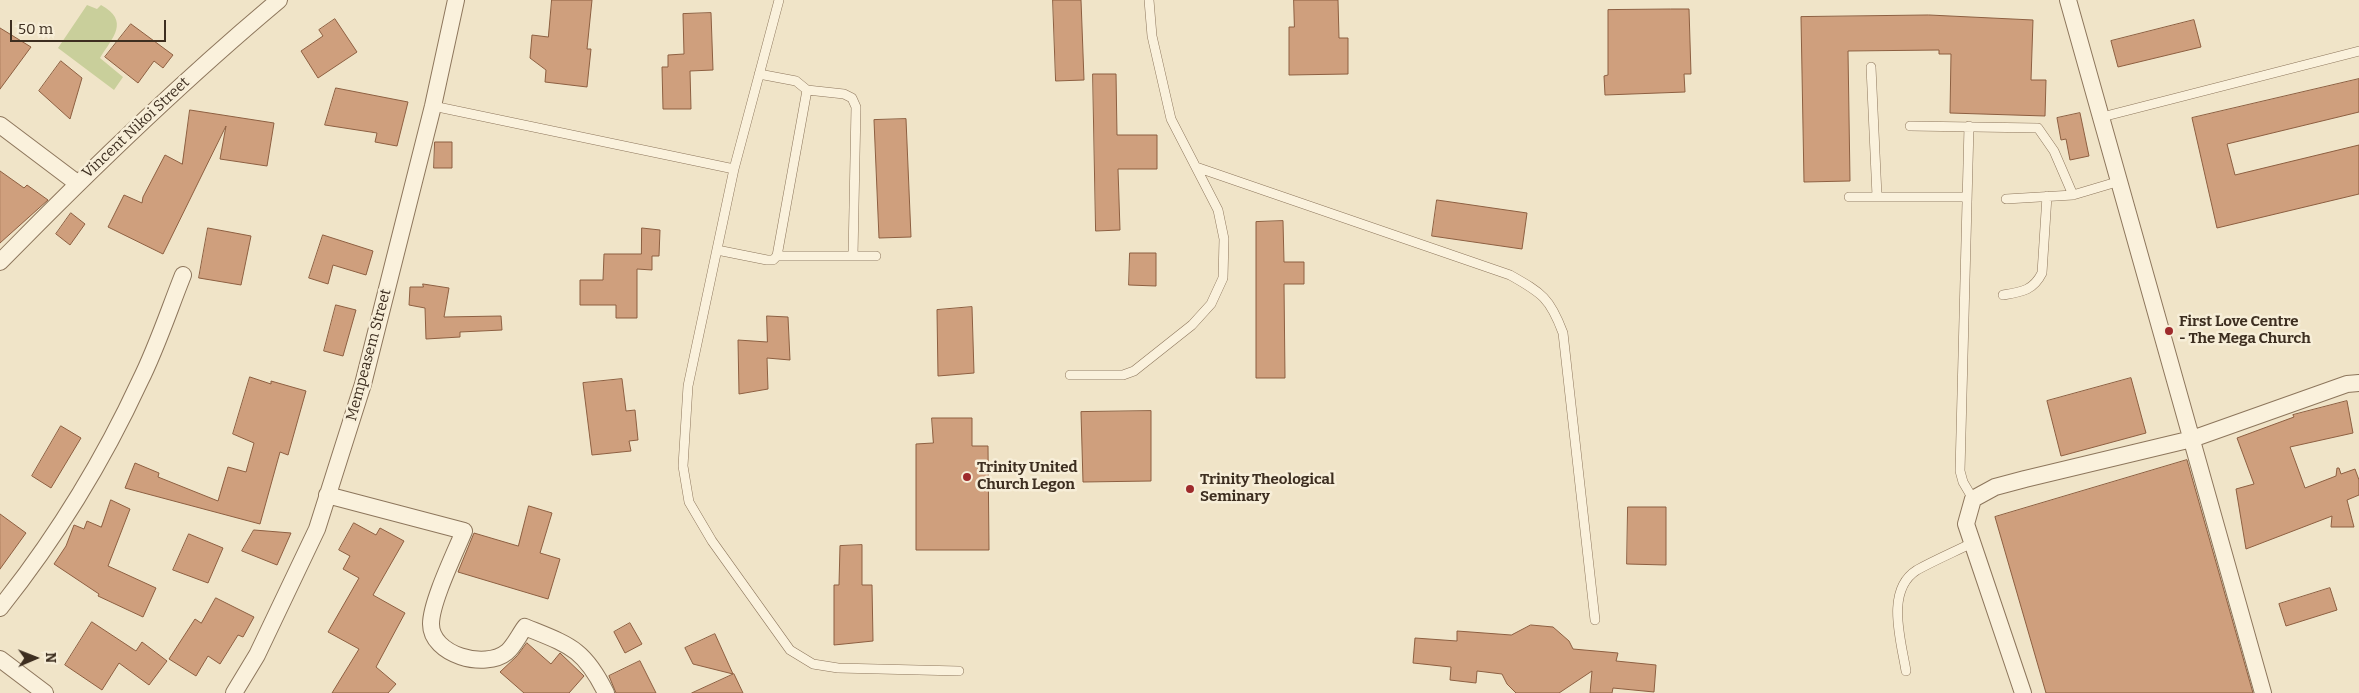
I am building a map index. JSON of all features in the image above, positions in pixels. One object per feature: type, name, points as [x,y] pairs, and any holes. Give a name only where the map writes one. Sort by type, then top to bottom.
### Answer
[{"type":"street","name":"Vincent Nikoi Street","points":[[0,262],[77,183],[237,34],[279,0]]},
{"type":"street","name":"Mempeasem Street","points":[[234,693],[257,655],[317,529],[363,384],[433,106],[456,0]]},
{"type":"street","points":[[2068,0],[2262,693]]},
{"type":"street","points":[[0,125],[77,183]]},
{"type":"street","points":[[0,608],[28,573],[85,484],[140,381],[183,275]]},
{"type":"street","points":[[2023,693],[1966,524],[1973,499],[1995,487],[2025,478],[2192,439],[2347,384],[2359,383]]},
{"type":"street","points":[[327,495],[464,531],[437,600],[431,625],[438,642],[465,660],[488,660],[507,652],[525,627],[574,648],[595,670],[606,693]]},
{"type":"street","points":[[0,659],[45,693]]},
{"type":"lane","points":[[779,0],[734,169],[688,386],[683,466],[689,502],[712,542],[790,650],[814,664],[838,668],[959,671]]},
{"type":"lane","points":[[1070,375],[1124,375],[1134,371],[1192,325],[1211,304],[1223,278],[1224,239],[1218,210],[1171,119],[1152,36],[1149,0]]},
{"type":"lane","points":[[2102,117],[2359,51]]},
{"type":"lane","points":[[1872,67],[1877,196]]},
{"type":"lane","points":[[759,74],[796,81],[806,90],[844,94],[852,98],[856,107],[853,256]]},
{"type":"lane","points":[[717,250],[767,260],[773,260],[777,256],[806,90]]},
{"type":"lane","points":[[433,106],[734,169]]},
{"type":"lane","points":[[1910,126],[2038,128],[2042,130],[2054,151],[2073,194]]},
{"type":"lane","points":[[1969,126],[1960,471],[1963,482],[1973,499]]},
{"type":"lane","points":[[1196,167],[1510,275],[1536,290],[1554,309],[1564,333],[1595,620]]},
{"type":"lane","points":[[2006,199],[2073,194],[2120,181]]},
{"type":"lane","points":[[2003,295],[2028,290],[2037,284],[2042,273],[2047,196]]},
{"type":"lane","points":[[1849,197],[1966,197]]},
{"type":"lane","points":[[777,256],[876,256]]},
{"type":"lane","points":[[1906,671],[1898,618],[1899,599],[1904,584],[1916,571],[1972,543]]},
{"type":"green space","points":[[87,5],[97,9],[101,5],[110,11],[117,23],[114,36],[100,58],[123,77],[114,90],[58,48]]},
{"type":"building","points":[[552,0],[592,0],[587,49],[591,49],[587,87],[545,82],[546,70],[530,58],[532,35],[548,37]]},
{"type":"building","points":[[1053,0],[1081,0],[1084,80],[1056,81]]},
{"type":"building","points":[[1294,0],[1338,0],[1339,38],[1348,38],[1348,74],[1289,75],[1289,27],[1294,27]]},
{"type":"building","points":[[1689,9],[1691,74],[1684,74],[1685,92],[1605,95],[1604,76],[1608,75],[1608,10]]},
{"type":"building","points":[[711,13],[713,70],[690,71],[691,109],[663,109],[662,67],[668,67],[668,55],[684,54],[683,14]]},
{"type":"building","points":[[1929,15],[2033,20],[2031,80],[2046,80],[2045,116],[1950,113],[1951,54],[1939,54],[1939,50],[1848,51],[1850,181],[1804,182],[1801,17]]},
{"type":"building","points":[[335,19],[357,52],[318,78],[301,51],[323,36],[319,30]]},
{"type":"building","points":[[2194,20],[2201,47],[2118,67],[2111,41]]},
{"type":"building","points":[[131,24],[173,55],[163,68],[154,61],[138,83],[105,57]]},
{"type":"building","points":[[0,28],[31,47],[0,89]]},
{"type":"building","points":[[61,61],[82,78],[70,119],[39,91]]},
{"type":"building","points":[[1093,74],[1116,74],[1117,135],[1157,135],[1157,169],[1118,169],[1120,230],[1096,231]]},
{"type":"building","points":[[2359,79],[2359,112],[2227,144],[2235,175],[2359,145],[2359,194],[2217,228],[2192,118]]},
{"type":"building","points":[[336,88],[408,102],[397,146],[375,142],[377,133],[325,125]]},
{"type":"building","points":[[190,110],[274,123],[267,166],[220,159],[226,126],[163,254],[108,227],[124,195],[142,203],[143,197],[165,155],[182,164]]},
{"type":"building","points":[[2080,113],[2089,156],[2070,160],[2066,139],[2061,140],[2057,118]]},
{"type":"building","points":[[906,119],[911,237],[879,238],[874,120]]},
{"type":"building","points":[[435,142],[452,142],[452,168],[434,168]]},
{"type":"building","points":[[0,171],[24,188],[27,185],[48,200],[0,243]]},
{"type":"building","points":[[1437,200],[1527,213],[1522,249],[1432,236]]},
{"type":"building","points":[[71,213],[85,224],[70,245],[56,234]]},
{"type":"building","points":[[1283,221],[1284,262],[1304,262],[1304,284],[1284,284],[1285,378],[1256,378],[1256,222]]},
{"type":"building","points":[[208,228],[251,236],[241,285],[199,278]]},
{"type":"building","points":[[642,228],[660,230],[659,256],[652,256],[652,270],[637,269],[637,318],[616,318],[616,305],[580,305],[580,280],[603,280],[604,254],[641,254]]},
{"type":"building","points":[[323,235],[373,251],[366,275],[333,265],[328,284],[309,278]]},
{"type":"building","points":[[1130,253],[1156,253],[1156,286],[1129,285]]},
{"type":"building","points":[[423,284],[449,288],[444,317],[501,316],[502,330],[460,332],[460,337],[426,339],[425,308],[409,305],[410,287],[423,287]]},
{"type":"building","points":[[336,305],[356,310],[343,356],[324,351]]},
{"type":"building","points":[[972,307],[974,373],[938,376],[937,310]]},
{"type":"building","points":[[767,316],[788,317],[790,360],[767,358],[768,389],[739,394],[738,340],[767,342]]},
{"type":"building","points":[[250,377],[271,384],[271,381],[306,391],[288,455],[280,452],[260,524],[125,488],[135,463],[159,473],[158,477],[218,501],[228,467],[246,472],[254,443],[233,434]]},
{"type":"building","points":[[2131,378],[2146,433],[2061,456],[2047,401]]},
{"type":"building","points":[[622,379],[626,411],[635,410],[638,440],[629,441],[631,451],[592,455],[583,383]]},
{"type":"building","points":[[2347,401],[2353,433],[2290,447],[2305,488],[2336,476],[2337,468],[2339,468],[2341,474],[2355,469],[2359,480],[2359,495],[2347,500],[2354,527],[2331,527],[2332,516],[2246,549],[2236,489],[2254,484],[2237,438],[2294,417],[2293,415]]},
{"type":"building","points":[[1151,411],[1151,481],[1083,482],[1081,412]]},
{"type":"building","points":[[932,418],[972,418],[972,446],[988,446],[989,550],[916,550],[916,444],[933,443]]},
{"type":"building","points":[[61,426],[81,438],[51,488],[32,476]]},
{"type":"building","points":[[2187,460],[2253,693],[2046,693],[1995,517]]},
{"type":"building","points":[[111,500],[130,509],[108,566],[156,588],[143,617],[98,596],[99,594],[54,564],[66,546],[74,525],[84,529],[87,521],[101,527]]},
{"type":"building","points":[[529,506],[552,513],[540,553],[560,559],[548,599],[458,572],[474,533],[518,546]]},
{"type":"building","points":[[1628,507],[1666,507],[1666,565],[1627,564]]},
{"type":"building","points":[[0,514],[26,533],[0,569]]},
{"type":"building","points":[[354,523],[376,535],[380,528],[404,541],[373,595],[405,613],[376,667],[396,684],[388,693],[332,693],[359,649],[328,632],[359,578],[343,569],[350,556],[339,550]]},
{"type":"building","points":[[254,530],[291,533],[277,565],[242,551]]},
{"type":"building","points":[[189,534],[223,548],[208,583],[173,570]]},
{"type":"building","points":[[862,545],[862,585],[872,585],[873,641],[834,645],[834,585],[839,585],[840,546]]},
{"type":"building","points":[[2330,588],[2337,610],[2286,626],[2279,604]]},
{"type":"building","points":[[216,598],[254,617],[243,637],[238,635],[220,664],[208,656],[196,676],[169,659],[195,619],[201,623]]},
{"type":"building","points":[[92,622],[136,651],[142,642],[167,661],[149,685],[119,663],[102,690],[65,665]]},
{"type":"building","points":[[630,623],[642,644],[625,653],[614,632]]},
{"type":"building","points":[[1531,625],[1553,627],[1569,641],[1573,649],[1618,653],[1616,661],[1656,665],[1654,692],[1613,688],[1612,693],[1590,693],[1592,671],[1559,693],[1516,693],[1507,684],[1502,674],[1477,671],[1476,683],[1450,680],[1451,667],[1413,663],[1415,638],[1457,641],[1457,631],[1511,635]]},
{"type":"building","points":[[715,634],[733,674],[693,664],[685,648]]},
{"type":"building","points":[[527,643],[551,664],[560,653],[584,676],[569,693],[524,693],[500,672],[517,656]]},
{"type":"building","points":[[640,661],[656,693],[616,693],[609,676]]},
{"type":"building","points":[[734,674],[743,693],[692,693]]},
{"type":"place","name":"First Love Centre - The Mega Church","points":[[2169,331]]},
{"type":"place","name":"Trinity United Church Legon","points":[[967,477]]},
{"type":"place","name":"Trinity Theological Seminary","points":[[1190,489]]}]
